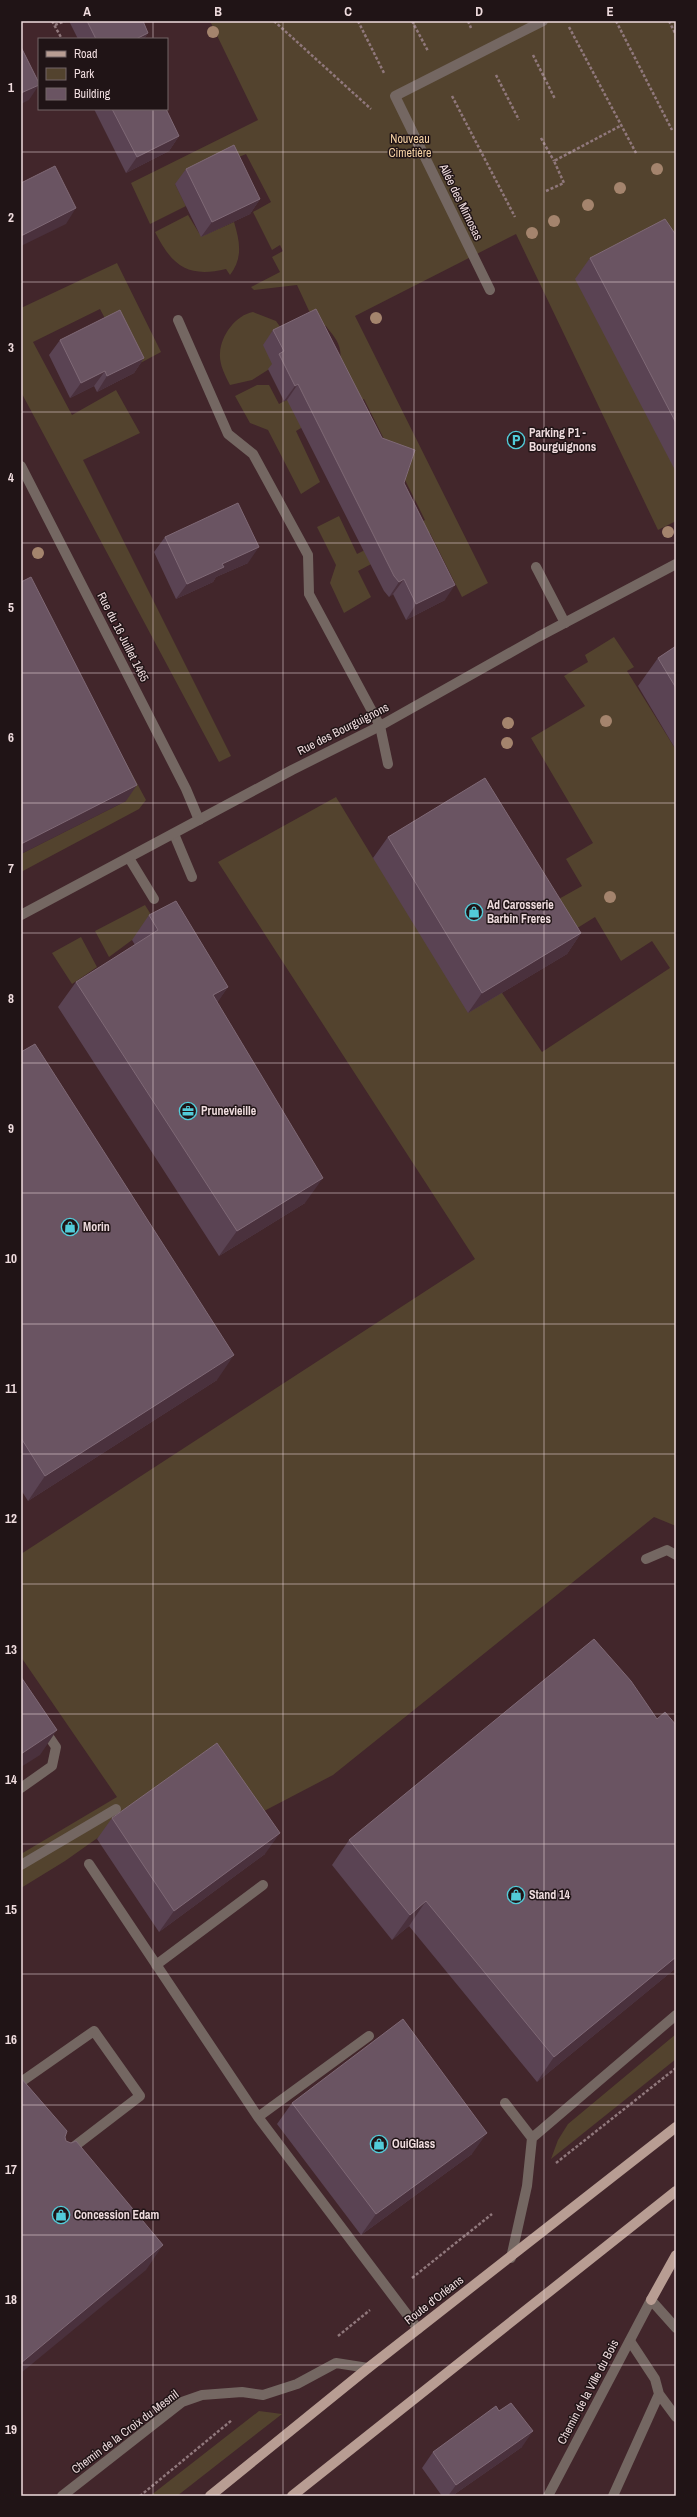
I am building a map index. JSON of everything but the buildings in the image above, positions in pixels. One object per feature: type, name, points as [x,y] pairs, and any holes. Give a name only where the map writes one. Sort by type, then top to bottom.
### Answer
[{"type":"main road","name":"Route d'Orléans","points":[[210,2496],[368,2368],[511,2258],[676,2127]]},
{"type":"main road","points":[[292,2496],[676,2191]]},
{"type":"main road","points":[[651,2300],[676,2255]]},
{"type":"street","points":[[395,96],[543,21]]},
{"type":"street","name":"Allée des Mimosas","points":[[395,96],[490,290]]},
{"type":"street","points":[[178,320],[228,434],[253,454],[308,555],[309,594],[380,726],[388,764]]},
{"type":"street","name":"Rue du 16 Juillet 1465","points":[[21,466],[182,782],[199,820]]},
{"type":"street","name":"Rue des Bourguignons","points":[[21,915],[380,726],[565,623],[676,564]]},
{"type":"street","points":[[536,567],[565,623]]},
{"type":"street","points":[[174,834],[192,876]]},
{"type":"street","points":[[129,858],[154,899]]},
{"type":"street","points":[[646,1559],[667,1550],[676,1555]]},
{"type":"street","points":[[21,1788],[52,1766],[56,1747],[38,1721]]},
{"type":"street","points":[[21,1865],[116,1809]]},
{"type":"street","points":[[89,1864],[258,2117],[418,2329]]},
{"type":"street","points":[[156,1965],[263,1885]]},
{"type":"street","points":[[511,2258],[527,2186],[532,2138],[676,2014]]},
{"type":"street","points":[[21,2082],[94,2031],[140,2096],[60,2156]]},
{"type":"street","points":[[258,2117],[369,2036]]},
{"type":"street","points":[[505,2103],[532,2138]]},
{"type":"street","points":[[651,2300],[676,2328]]},
{"type":"street","name":"Chemin de la Ville du Bois","points":[[548,2496],[651,2300]]},
{"type":"street","points":[[630,2341],[655,2379],[658,2394],[676,2417]]},
{"type":"street","name":"Chemin de la Croix du Mesnil","points":[[62,2496],[182,2402],[210,2395],[242,2392],[263,2395],[297,2384],[336,2363],[368,2368]]},
{"type":"street","points":[[613,2496],[658,2394]]},
{"type":"path","points":[[52,21],[62,38]]},
{"type":"path","points":[[55,25],[65,21]]},
{"type":"path","points":[[274,21],[371,109]]},
{"type":"path","points":[[358,21],[395,96]]},
{"type":"path","points":[[412,21],[515,217]]},
{"type":"path","points":[[566,21],[636,153]]},
{"type":"path","points":[[616,21],[672,130]]},
{"type":"path","points":[[669,21],[676,35]]},
{"type":"path","points":[[521,32],[556,99]]},
{"type":"path","points":[[554,161],[622,125]]},
{"type":"path","points":[[541,138],[564,183],[546,191]]},
{"type":"green space","name":"Nouveau Cimetière","points":[[210,21],[676,21],[676,521],[658,530],[516,234],[355,316],[488,583],[462,597],[430,533],[358,571],[371,597],[344,613],[330,583],[336,565],[317,527],[339,516],[357,554],[425,520],[403,476],[410,467],[406,458],[394,459],[364,399],[312,422],[296,431],[320,482],[301,494],[268,430],[250,423],[235,396],[257,385],[269,385],[279,404],[309,390],[329,377],[336,369],[340,360],[338,343],[326,326],[305,324],[310,313],[297,285],[254,290],[251,287],[280,272],[272,257],[283,251],[280,245],[272,250],[253,212],[271,202],[246,154],[175,184],[186,206],[150,224],[131,183],[258,120]]},
{"type":"green space","points":[[188,215],[199,233],[205,235],[234,222],[238,236],[239,256],[230,275],[226,269],[201,272],[183,267],[175,261],[161,244],[155,232]]},
{"type":"green space","points":[[117,263],[161,352],[131,368],[100,309],[33,342],[72,415],[116,390],[140,433],[83,460],[231,756],[219,762],[21,392],[21,308]]},
{"type":"green space","points":[[253,312],[276,321],[281,328],[274,366],[252,380],[230,385],[220,361],[223,339],[230,327],[235,322],[241,317]]},
{"type":"green space","points":[[614,637],[634,667],[627,671],[676,750],[676,1526],[654,1517],[333,1775],[243,1822],[202,1764],[65,1861],[21,1888],[21,1854],[117,1797],[21,1657],[21,1554],[475,1259],[218,862],[336,797],[373,858],[502,993],[542,1052],[670,968],[652,941],[621,961],[595,917],[558,940],[557,900],[582,886],[566,859],[593,843],[531,738],[585,706],[564,676],[588,662],[585,655]]},
{"type":"green space","points":[[119,750],[146,800],[139,809],[21,872],[21,854],[126,801]]},
{"type":"green space","points":[[145,905],[158,926],[132,940],[109,957],[95,931]]},
{"type":"green space","points":[[81,937],[97,967],[72,984],[52,953]]},
{"type":"green space","points":[[676,2034],[676,2059],[551,2159],[558,2140],[568,2124]]},
{"type":"green space","points":[[259,2411],[282,2414],[177,2496],[150,2496]]},
{"type":"place","name":"Parking P1 - Bourguignons","points":[[516,440]]},
{"type":"place","name":"Ad Carosserie Barbin Freres","points":[[474,912]]},
{"type":"place","name":"Prunevieille","points":[[188,1111]]},
{"type":"place","name":"Morin","points":[[70,1227]]},
{"type":"place","name":"Stand 14","points":[[516,1895]]},
{"type":"place","name":"OuiGlass","points":[[379,2144]]},
{"type":"place","name":"Concession Edam","points":[[61,2215]]}]
